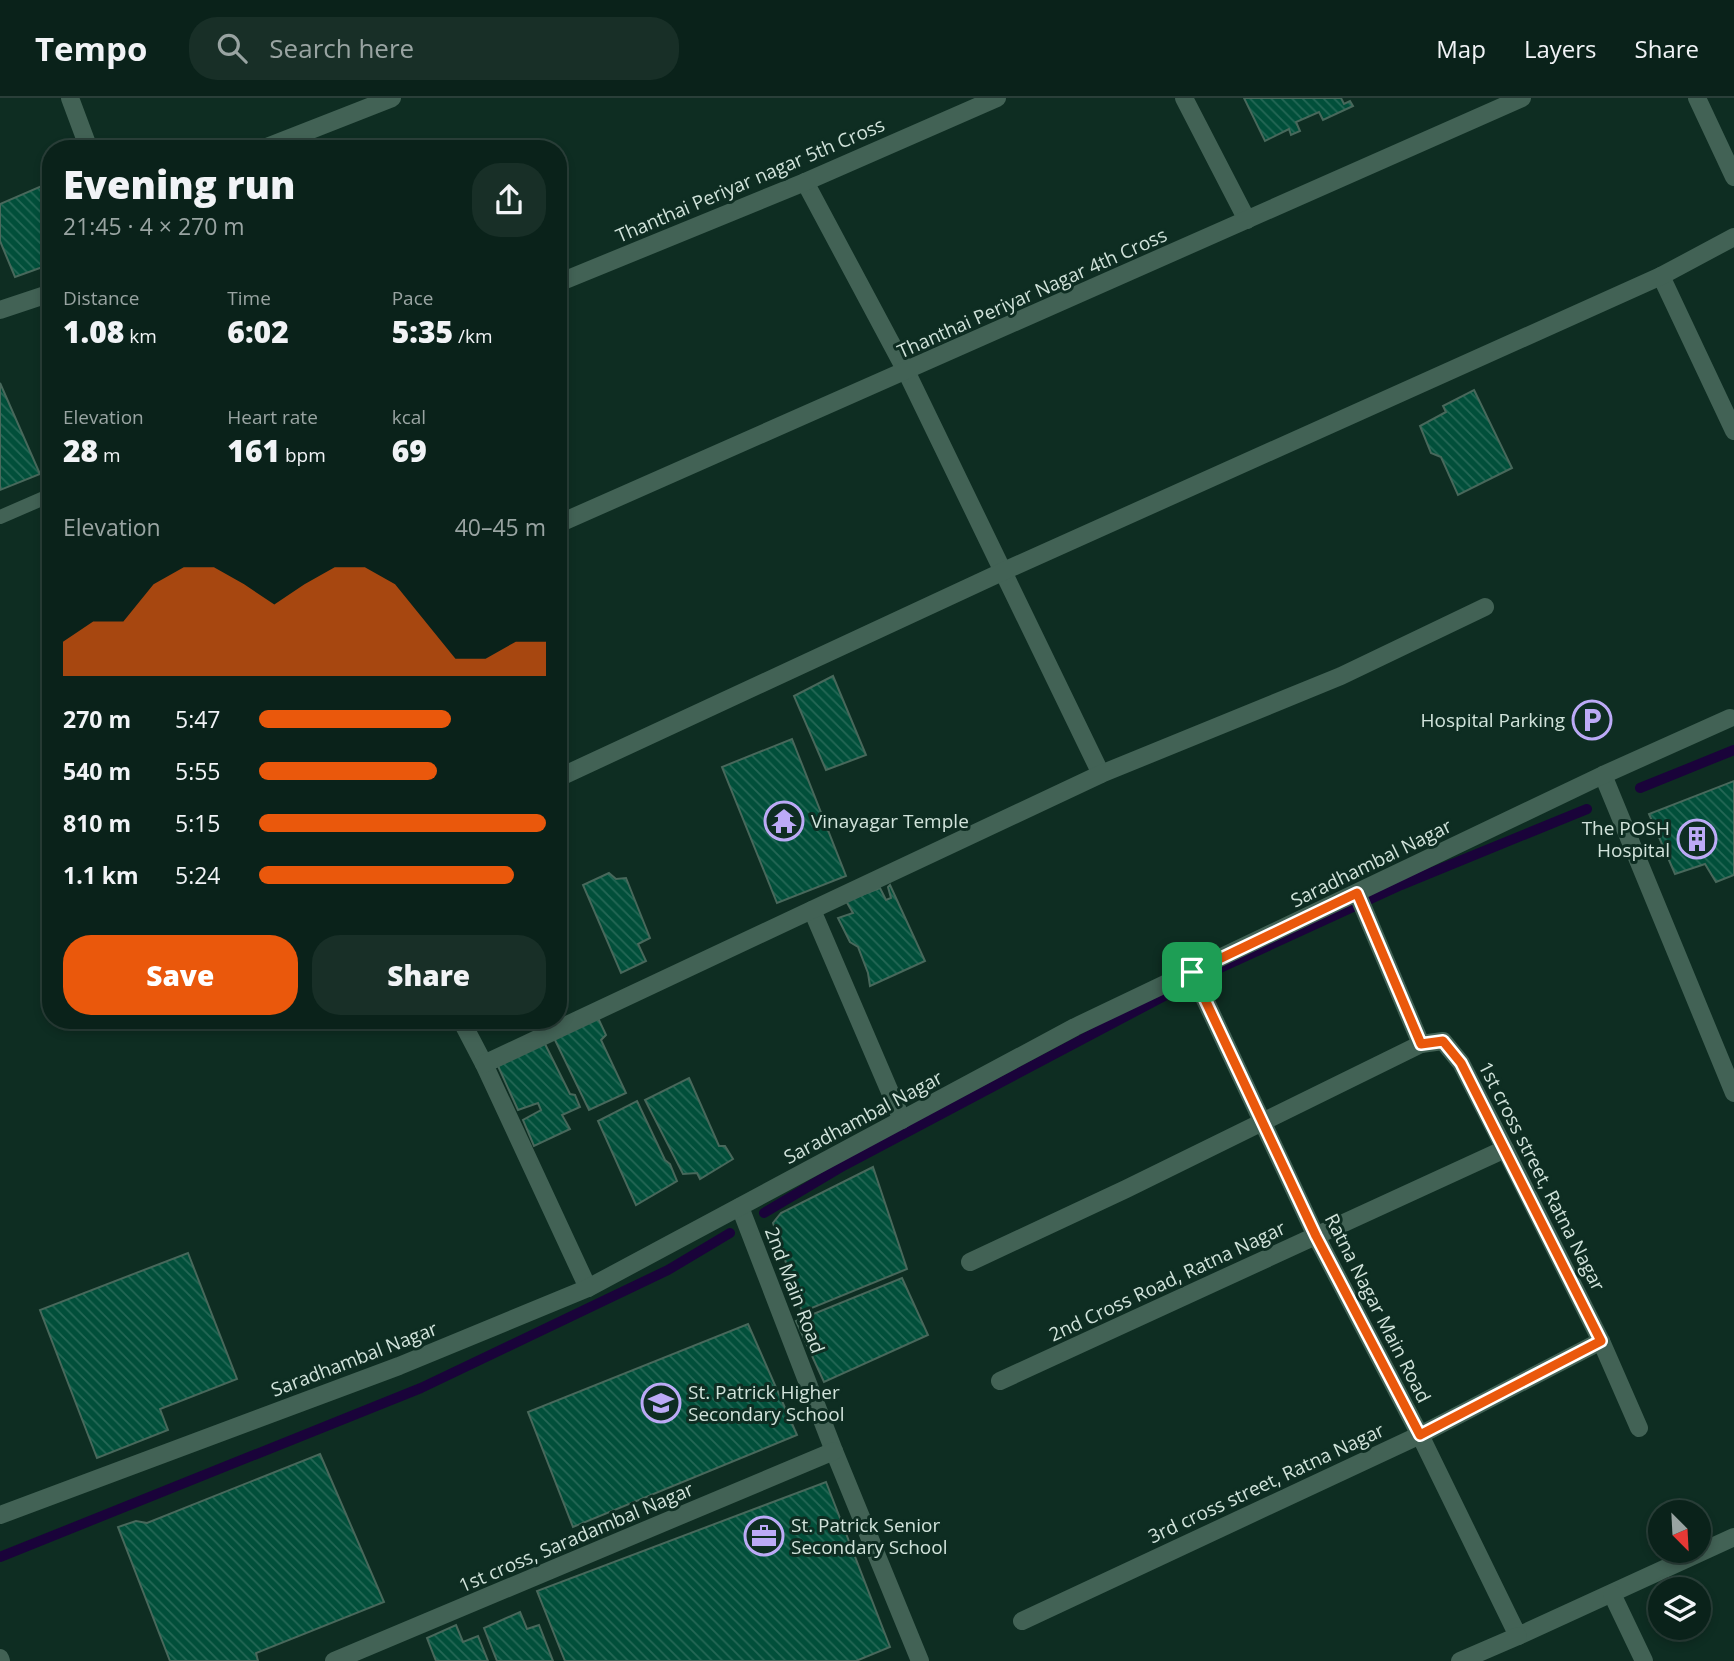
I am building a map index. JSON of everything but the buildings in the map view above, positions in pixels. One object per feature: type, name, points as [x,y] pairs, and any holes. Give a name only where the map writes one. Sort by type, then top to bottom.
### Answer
[{"type":"street","points":[[70,98],[86,140]]},
{"type":"street","points":[[285,140],[392,98]]},
{"type":"street","name":"Thanthai Periyar nagar 5th Cross","points":[[567,279],[805,182],[997,98]]},
{"type":"street","points":[[1184,98],[1247,220]]},
{"type":"street","name":"Thanthai Periyar Nagar 4th Cross","points":[[567,520],[1522,98]]},
{"type":"street","points":[[1697,98],[1734,177]]},
{"type":"street","points":[[805,182],[906,372],[1101,774]]},
{"type":"street","points":[[567,774],[1004,571],[1661,276],[1734,237]]},
{"type":"street","points":[[1661,276],[1734,431]]},
{"type":"street","points":[[0,310],[42,296]]},
{"type":"street","points":[[567,1025],[1101,774],[1340,676],[1485,607]]},
{"type":"street","name":"Saradhambal Nagar","points":[[0,1515],[399,1366],[588,1288],[1075,1027],[1604,775],[1730,719]]},
{"type":"street","points":[[1604,775],[1732,1083]]},
{"type":"street","points":[[970,1262],[1421,1044],[1357,893]]},
{"type":"street","points":[[812,910],[902,1120]]},
{"type":"street","name":"Ratna Nagar Main Road","points":[[1192,972],[1316,1236],[1420,1435],[1518,1636]]},
{"type":"street","points":[[466,1029],[588,1288]]},
{"type":"street","points":[[484,1064],[559,1029]]},
{"type":"street","name":"1st cross street, Ratna Nagar","points":[[1421,1044],[1443,1041],[1461,1063],[1601,1341],[1639,1428]]},
{"type":"street","name":"2nd Cross Road, Ratna Nagar","points":[[1000,1381],[1505,1149]]},
{"type":"street","name":"2nd Main Road","points":[[740,1207],[834,1451],[920,1661]]},
{"type":"street","name":"3rd cross street, Ratna Nagar","points":[[1022,1621],[1420,1435],[1601,1341]]},
{"type":"street","name":"1st cross, Saradambal Nagar","points":[[334,1661],[834,1451]]},
{"type":"street","points":[[1460,1661],[1734,1537]]},
{"type":"street","points":[[1612,1594],[1644,1661]]},
{"type":"lane","points":[[0,517],[42,499]]},
{"type":"waterway","points":[[1640,788],[1734,750]]},
{"type":"waterway","points":[[1220,968],[1401,885],[1587,809]]},
{"type":"waterway","points":[[764,1213],[843,1166],[1166,995]]},
{"type":"waterway","points":[[0,1557],[421,1388],[668,1270],[730,1233]]},
{"type":"place","name":"Hospital Parking","points":[[1592,720]]},
{"type":"place","name":"Vinayagar Temple","points":[[784,821]]},
{"type":"place","name":"The POSH Hospital","points":[[1697,839]]},
{"type":"place","name":"St. Patrick Higher Secondary School","points":[[661,1403]]},
{"type":"place","name":"St. Patrick Senior Secondary School","points":[[764,1536]]},
{"type":"route","points":[[1357,893],[1421,1044],[1443,1041],[1461,1063],[1601,1341],[1420,1435],[1316,1236],[1192,972],[1357,893]]}]
